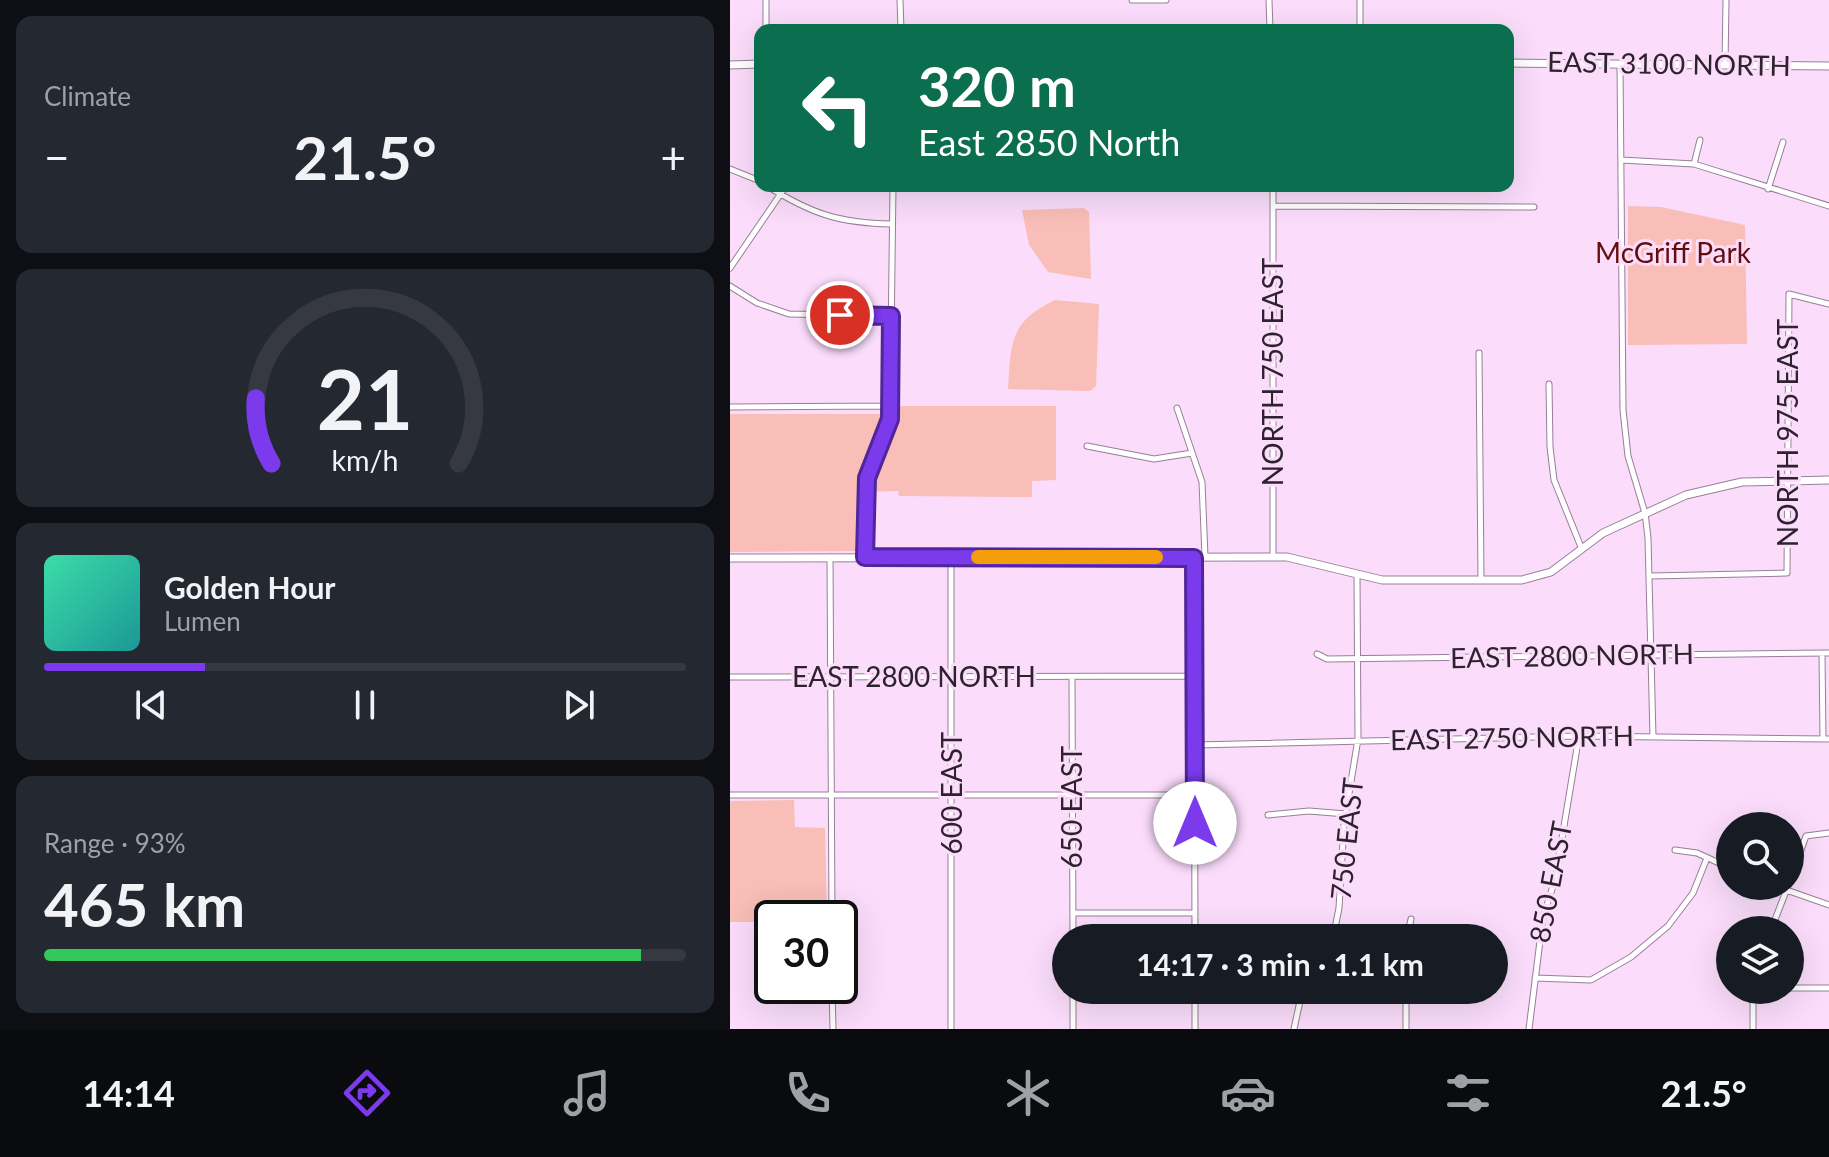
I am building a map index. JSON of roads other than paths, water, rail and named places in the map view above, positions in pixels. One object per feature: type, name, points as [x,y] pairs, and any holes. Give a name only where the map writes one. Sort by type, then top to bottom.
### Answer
[{"type":"street","points":[[766,0],[766,24]]},
{"type":"street","points":[[900,0],[901,24]]},
{"type":"street","points":[[1132,0],[1166,0]]},
{"type":"street","points":[[1360,0],[1360,24]]},
{"type":"street","points":[[1725,66],[1726,0]]},
{"type":"street","points":[[1269,2],[1270,24]]},
{"type":"street","name":"EAST 3100 NORTH","points":[[1514,63],[1829,66]]},
{"type":"street","points":[[730,65],[754,64]]},
{"type":"street","points":[[1620,64],[1623,410],[1628,456],[1645,513],[1650,576],[1653,737]]},
{"type":"street","points":[[1694,164],[1700,140]]},
{"type":"street","points":[[1768,189],[1783,142]]},
{"type":"street","points":[[1621,160],[1694,164],[1829,206]]},
{"type":"street","points":[[730,169],[754,179]]},
{"type":"street","points":[[776,192],[816,214],[851,223],[892,224]]},
{"type":"street","points":[[730,268],[783,192]]},
{"type":"street","points":[[865,557],[867,478],[888,427],[890,406],[893,192]]},
{"type":"street","name":"NORTH 750 EAST","points":[[1273,192],[1273,557]]},
{"type":"street","points":[[1274,206],[1534,207]]},
{"type":"street","points":[[730,286],[757,303],[789,314],[891,316]]},
{"type":"street","name":"NORTH 975 EAST","points":[[1650,576],[1787,573],[1789,294],[1829,304]]},
{"type":"street","points":[[1479,353],[1481,581]]},
{"type":"street","points":[[1549,384],[1554,480],[1581,547]]},
{"type":"street","points":[[730,407],[890,406]]},
{"type":"street","points":[[1177,408],[1205,506],[1205,557]]},
{"type":"street","points":[[1087,446],[1154,459],[1192,453]]},
{"type":"street","points":[[730,558],[1273,557],[1301,559],[1357,576],[1404,582],[1481,581],[1537,577],[1559,566],[1581,547],[1645,513],[1708,488],[1788,480],[1829,480]]},
{"type":"street","points":[[830,557],[832,900]]},
{"type":"street","name":"600 EAST","points":[[951,557],[951,1029]]},
{"type":"street","points":[[1194,558],[1195,924]]},
{"type":"street","name":"750 EAST","points":[[1336,924],[1346,814],[1358,739],[1357,576]]},
{"type":"street","name":"EAST 2800 NORTH","points":[[1317,654],[1327,659],[1825,654]]},
{"type":"street","points":[[1825,654],[1826,739]]},
{"type":"street","name":"EAST 2800 NORTH","points":[[730,677],[1195,676]]},
{"type":"street","name":"650 EAST","points":[[1072,677],[1073,924]]},
{"type":"street","name":"EAST 2750 NORTH","points":[[1195,745],[1579,736],[1826,739]]},
{"type":"street","name":"850 EAST","points":[[1529,1029],[1543,917],[1555,880],[1579,736]]},
{"type":"street","points":[[730,795],[1195,795]]},
{"type":"street","points":[[1268,815],[1309,811],[1346,814]]},
{"type":"street","points":[[1804,842],[1806,836],[1829,833]]},
{"type":"street","points":[[1675,850],[1716,862]]},
{"type":"street","points":[[1535,978],[1591,980],[1631,957],[1668,926],[1693,893],[1707,858]]},
{"type":"street","points":[[1804,893],[1829,905]]},
{"type":"street","points":[[1073,913],[1195,913]]},
{"type":"street","points":[[1410,924],[1411,919]]},
{"type":"street","points":[[1804,988],[1829,988]]},
{"type":"street","points":[[832,1004],[833,1029]]},
{"type":"street","points":[[1073,1004],[1073,1029]]},
{"type":"street","points":[[1195,1004],[1195,1029]]},
{"type":"street","points":[[1294,1029],[1299,1004]]},
{"type":"street","points":[[1406,1004],[1406,1029]]},
{"type":"street","points":[[1753,1004],[1753,1029]]},
{"type":"park label","name":"McGriff Park","points":[[1673,253]]}]
